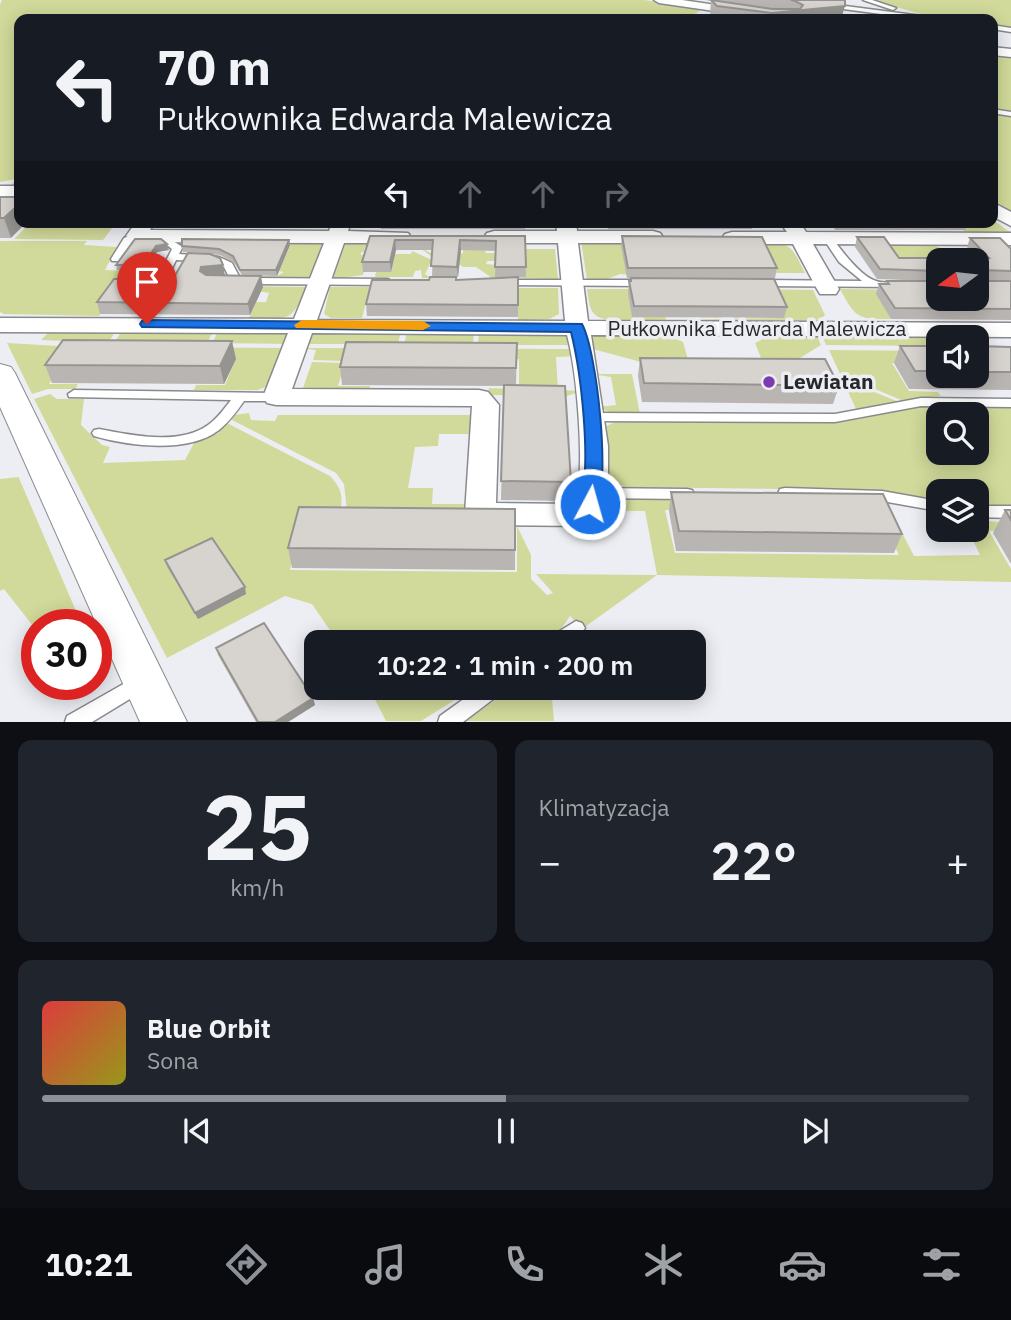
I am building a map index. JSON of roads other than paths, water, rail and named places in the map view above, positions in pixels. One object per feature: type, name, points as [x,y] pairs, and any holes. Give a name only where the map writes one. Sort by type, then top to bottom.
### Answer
[{"type":"street","points":[[659,0],[757,14]]},
{"type":"street","points":[[998,218],[1009,236]]},
{"type":"street","points":[[339,230],[276,397],[478,398],[486,405],[480,514],[586,515],[593,493],[594,446],[583,348],[577,327],[567,230]]},
{"type":"street","points":[[137,233],[170,247],[206,237],[339,230],[423,237]]},
{"type":"street","points":[[476,237],[567,230],[677,237]]},
{"type":"street","points":[[719,238],[796,230],[828,238],[1009,236]]},
{"type":"street","points":[[796,230],[826,286]]},
{"type":"street","name":"Pułkownika Edwarda Malewicza","points":[[0,325],[1011,330]]},
{"type":"street","points":[[0,373],[164,722]]},
{"type":"lane","points":[[866,0],[905,14]]},
{"type":"lane","points":[[823,5],[887,14]]},
{"type":"lane","points":[[113,241],[137,233]]},
{"type":"lane","points":[[116,258],[137,233]]},
{"type":"lane","points":[[828,238],[844,260],[873,285]]},
{"type":"lane","points":[[161,281],[170,247],[228,265],[236,281]]},
{"type":"lane","points":[[219,281],[400,282]]},
{"type":"lane","points":[[493,283],[652,283]]},
{"type":"lane","points":[[746,283],[912,285]]},
{"type":"lane","points":[[74,394],[276,397]]},
{"type":"lane","points":[[99,433],[118,438],[186,441],[208,432],[241,396]]},
{"type":"lane","points":[[591,416],[835,418],[922,402],[1011,403]]},
{"type":"lane","points":[[593,493],[700,494]]},
{"type":"lane","points":[[764,494],[870,495],[926,504]]},
{"type":"lane","points":[[989,511],[1011,512]]},
{"type":"lane","points":[[74,722],[144,680]]},
{"type":"lane","points":[[447,722],[477,700]]},
{"type":"place","name":"Lewiatan","points":[[769,382]]}]
